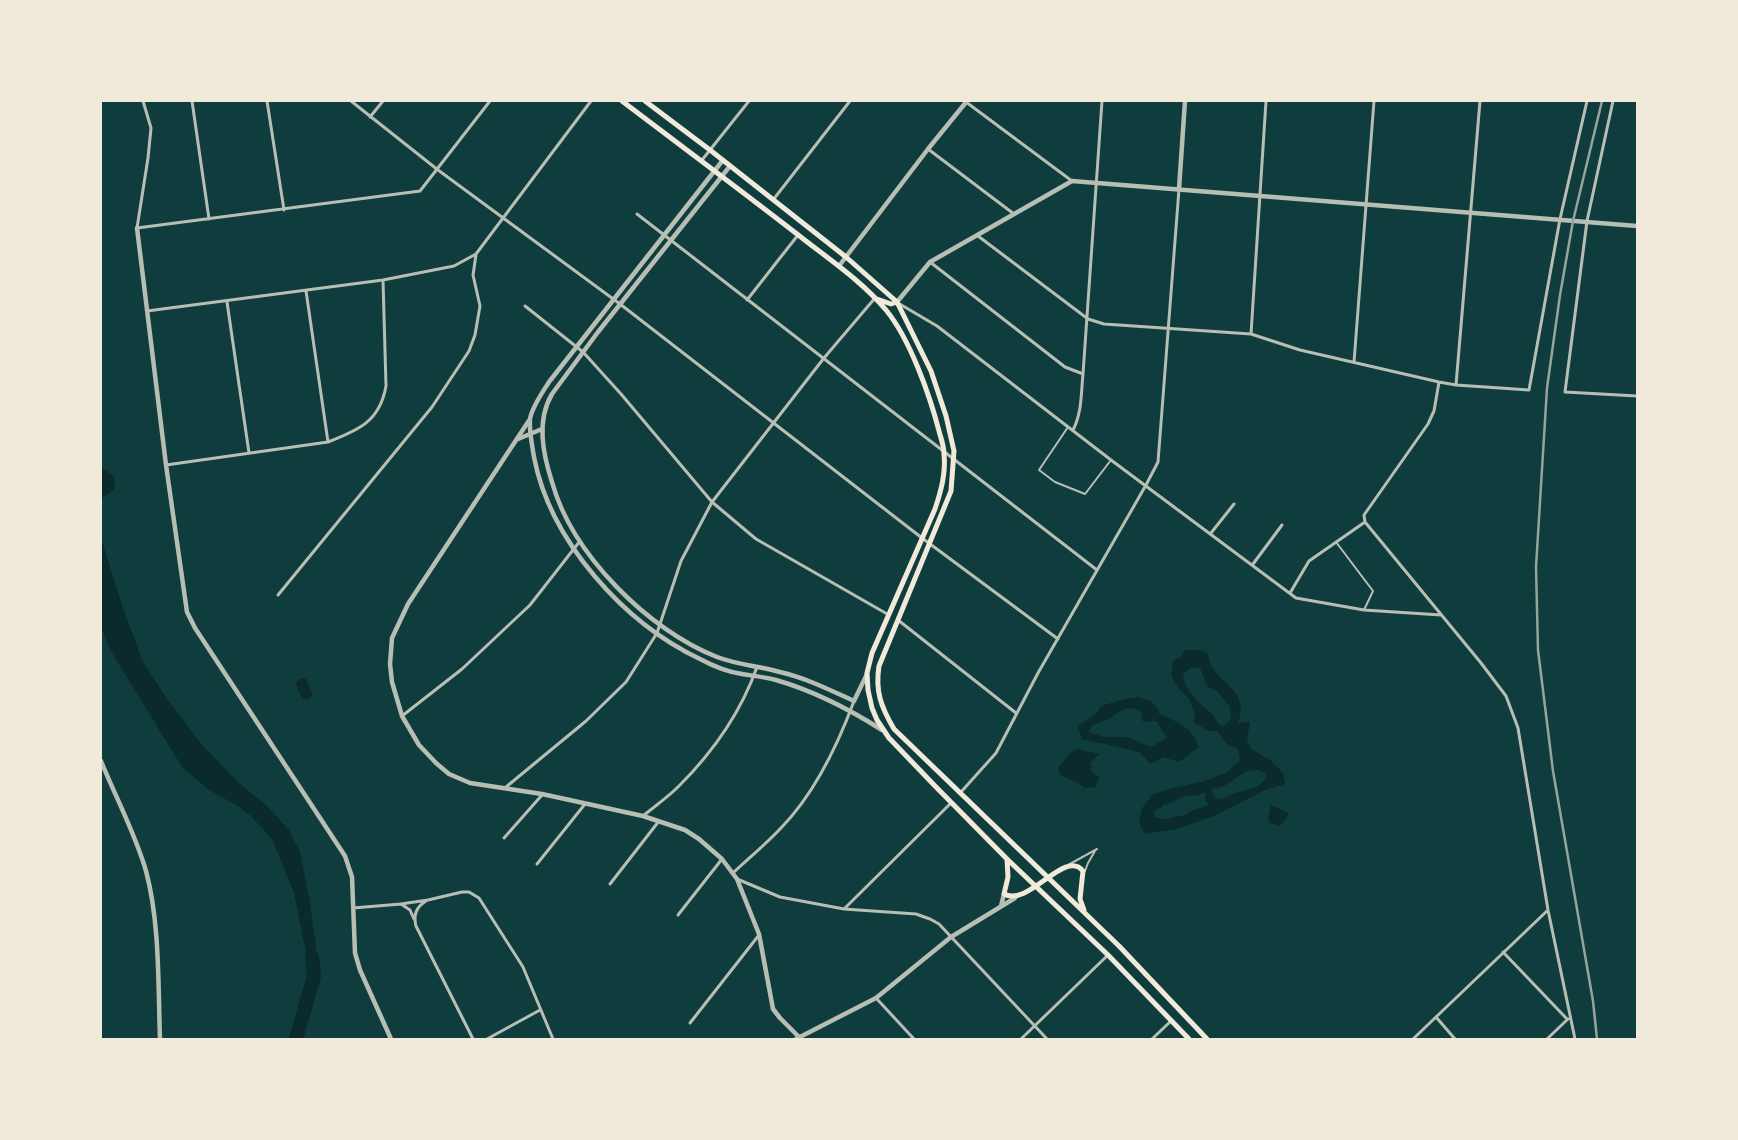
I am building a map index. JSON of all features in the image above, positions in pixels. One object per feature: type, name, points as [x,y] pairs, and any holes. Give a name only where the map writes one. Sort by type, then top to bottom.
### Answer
[{"type":"main road","points":[[622,101],[839,266],[875,298],[887,312],[913,357],[930,400],[944,453],[941,493],[872,653],[867,672],[870,700],[877,720],[882,730],[951,802],[1108,956],[1189,1039]]},
{"type":"main road","points":[[645,101],[846,257],[897,302],[931,371],[952,439],[954,460],[951,491],[879,666],[877,686],[880,700],[894,729],[1086,915],[1208,1039]]},
{"type":"main road","points":[[875,298],[891,304],[897,302]]},
{"type":"main road","points":[[1007,859],[1008,877],[1004,894],[1015,898],[1065,867],[1075,865],[1080,867],[1083,871],[1080,899],[1081,906],[1086,915]]},
{"type":"street","points":[[143,101],[151,128],[137,228],[166,465],[187,612],[195,628],[345,856],[352,877],[355,953],[360,970],[391,1039]]},
{"type":"street","points":[[192,101],[209,219]]},
{"type":"street","points":[[267,101],[284,210]]},
{"type":"street","points":[[351,101],[370,118],[438,170],[614,299],[922,538],[1058,639]]},
{"type":"street","points":[[370,118],[383,101]]},
{"type":"street","points":[[137,228],[420,191],[490,101]]},
{"type":"street","points":[[278,595],[432,407],[469,351],[475,335],[480,306],[473,275],[476,254],[591,101]]},
{"type":"street","points":[[702,160],[749,101]]},
{"type":"street","points":[[773,200],[850,101]]},
{"type":"street","points":[[1073,430],[1080,410],[1088,319],[1102,101]]},
{"type":"street","points":[[961,792],[992,759],[1158,462],[1184,101]]},
{"type":"street","points":[[1251,334],[1266,101]]},
{"type":"street","points":[[1354,362],[1374,101]]},
{"type":"street","points":[[1456,385],[1480,101]]},
{"type":"street","points":[[978,236],[1088,319],[1104,324],[1251,334],[1300,350],[1439,382],[1529,390],[1560,219],[1587,101]]},
{"type":"street","points":[[1613,101],[1587,222],[1565,392],[1637,396]]},
{"type":"street","points":[[839,266],[966,102],[1072,181],[1637,226]]},
{"type":"street","points":[[928,149],[1014,214]]},
{"type":"street","points":[[722,160],[549,382],[530,419],[408,604],[392,638],[390,664],[392,682],[402,716],[419,745],[449,774],[470,783],[506,787],[643,816],[692,835],[722,858],[737,879],[759,934],[773,1009],[798,1038],[876,998],[951,937],[1015,898]]},
{"type":"street","points":[[730,166],[559,382],[548,401],[542,418],[548,468],[563,514],[595,563],[640,609],[661,625],[710,654],[736,663],[782,672],[812,682],[854,701]]},
{"type":"street","points":[[1072,181],[930,262],[897,302],[937,326],[1111,460],[1253,564],[1296,598],[1364,610],[1441,615]]},
{"type":"street","points":[[637,214],[1097,570]]},
{"type":"street","points":[[747,300],[798,235]]},
{"type":"street","points":[[147,311],[383,280],[454,266],[476,254]]},
{"type":"street","points":[[930,262],[1065,367],[1083,374]]},
{"type":"street","points":[[166,465],[328,442],[351,433],[366,424],[378,412],[384,398],[386,369],[383,280]]},
{"type":"street","points":[[306,291],[328,442]]},
{"type":"street","points":[[506,787],[586,721],[626,682],[661,625],[681,561],[712,502],[824,358],[875,298]]},
{"type":"street","points":[[227,302],[249,454]]},
{"type":"street","points":[[525,306],[583,352],[712,502],[756,539],[888,615]]},
{"type":"street","points":[[1439,382],[1434,411],[1428,424],[1364,515],[1365,522],[1506,696],[1513,713],[1518,728],[1548,910],[1569,1018],[1575,1039]]},
{"type":"street","points":[[530,419],[537,470],[544,496],[561,530],[574,549],[588,569],[614,596],[671,644],[705,662],[731,672],[776,680],[809,692],[851,710],[882,730]]},
{"type":"street","points":[[517,439],[542,429]]},
{"type":"street","points":[[544,496],[555,493]]},
{"type":"street","points":[[1211,533],[1234,504]]},
{"type":"street","points":[[1290,592],[1309,561],[1365,522]]},
{"type":"street","points":[[1253,564],[1282,525]]},
{"type":"street","points":[[402,716],[462,669],[530,605],[580,541]]},
{"type":"street","points":[[614,596],[620,589]]},
{"type":"street","points":[[898,620],[1016,713]]},
{"type":"street","points":[[705,662],[710,654]]},
{"type":"street","points":[[643,816],[679,786],[723,735],[742,704],[757,667]]},
{"type":"street","points":[[733,873],[782,827],[808,796],[823,770],[867,672]]},
{"type":"street","points":[[809,692],[812,682]]},
{"type":"street","points":[[101,761],[131,828],[146,872],[156,952],[160,1039]]},
{"type":"street","points":[[504,838],[542,794]]},
{"type":"street","points":[[844,909],[951,802]]},
{"type":"street","points":[[537,864],[585,804]]},
{"type":"street","points":[[610,884],[659,821]]},
{"type":"street","points":[[678,915],[722,858]]},
{"type":"street","points":[[737,879],[780,897],[844,909],[916,914],[930,918],[940,924],[1047,1039]]},
{"type":"street","points":[[352,908],[401,904],[462,892],[475,894],[480,898],[523,967],[553,1039]]},
{"type":"street","points":[[1001,906],[1004,894]]},
{"type":"street","points":[[414,919],[417,909],[428,900]]},
{"type":"street","points":[[401,904],[410,910],[416,926],[473,1039]]},
{"type":"street","points":[[1413,1039],[1548,910]]},
{"type":"street","points":[[690,1023],[759,934]]},
{"type":"street","points":[[1504,952],[1569,1018]]},
{"type":"street","points":[[1021,1039],[1108,956]]},
{"type":"street","points":[[876,998],[914,1039]]},
{"type":"street","points":[[487,1039],[540,1010]]},
{"type":"street","points":[[1436,1017],[1455,1039]]},
{"type":"street","points":[[1547,1039],[1569,1018]]},
{"type":"street","points":[[1152,1039],[1171,1021]]},
{"type":"lane","points":[[1069,426],[1039,470],[1055,482],[1085,494],[1111,460]]},
{"type":"lane","points":[[1336,542],[1373,591],[1364,610]]},
{"type":"lane","points":[[1065,867],[1097,849],[1088,863],[1083,878]]},
{"type":"water","points":[[101,469],[114,476],[115,484],[114,490],[103,497],[101,501]]},
{"type":"water","points":[[101,538],[142,660],[167,699],[203,746],[239,783],[267,806],[289,830],[300,852],[316,946],[314,976],[307,957],[294,893],[272,839],[251,816],[209,790],[182,767],[111,651],[101,628]]},
{"type":"water","points":[[1185,650],[1201,650],[1208,654],[1210,664],[1240,701],[1241,711],[1238,723],[1250,722],[1247,740],[1251,749],[1270,760],[1283,773],[1285,784],[1265,790],[1216,815],[1194,823],[1177,829],[1144,834],[1139,822],[1142,808],[1152,795],[1168,789],[1205,781],[1227,772],[1240,760],[1238,749],[1226,743],[1217,731],[1210,731],[1194,723],[1195,713],[1189,699],[1178,688],[1171,675],[1173,661],[1182,656]],"holes":[[[1191,668],[1200,668],[1207,686],[1218,692],[1230,707],[1231,719],[1223,727],[1187,687],[1183,674]],[[1258,770],[1267,777],[1253,788],[1222,799],[1214,797],[1212,789],[1224,786],[1247,771]],[[1205,793],[1207,806],[1185,815],[1162,819],[1154,817],[1156,809],[1161,808],[1163,805],[1188,795],[1197,796]]]},
{"type":"water","points":[[301,678],[306,679],[313,695],[309,699],[303,698],[299,692],[296,683]]},
{"type":"water","points":[[1139,697],[1152,702],[1159,710],[1158,713],[1177,722],[1188,730],[1199,747],[1179,762],[1163,757],[1151,764],[1139,752],[1082,739],[1077,726],[1097,713],[1101,706]],"holes":[[[1133,708],[1141,712],[1143,722],[1156,721],[1167,738],[1151,747],[1127,737],[1104,737],[1088,732],[1093,725],[1107,720],[1123,709]]]},
{"type":"water","points":[[1078,749],[1099,754],[1090,763],[1092,772],[1100,778],[1095,787],[1084,788],[1060,775],[1058,768],[1072,751]]},
{"type":"water","points":[[1271,805],[1289,813],[1279,826],[1270,823],[1268,817]]},
{"type":"waterway","points":[[296,1039],[314,976],[312,957]]},
{"type":"railway","points":[[1597,1039],[1593,1001],[1553,771],[1538,650],[1536,567],[1547,388],[1560,295],[1573,221],[1602,101]]}]
